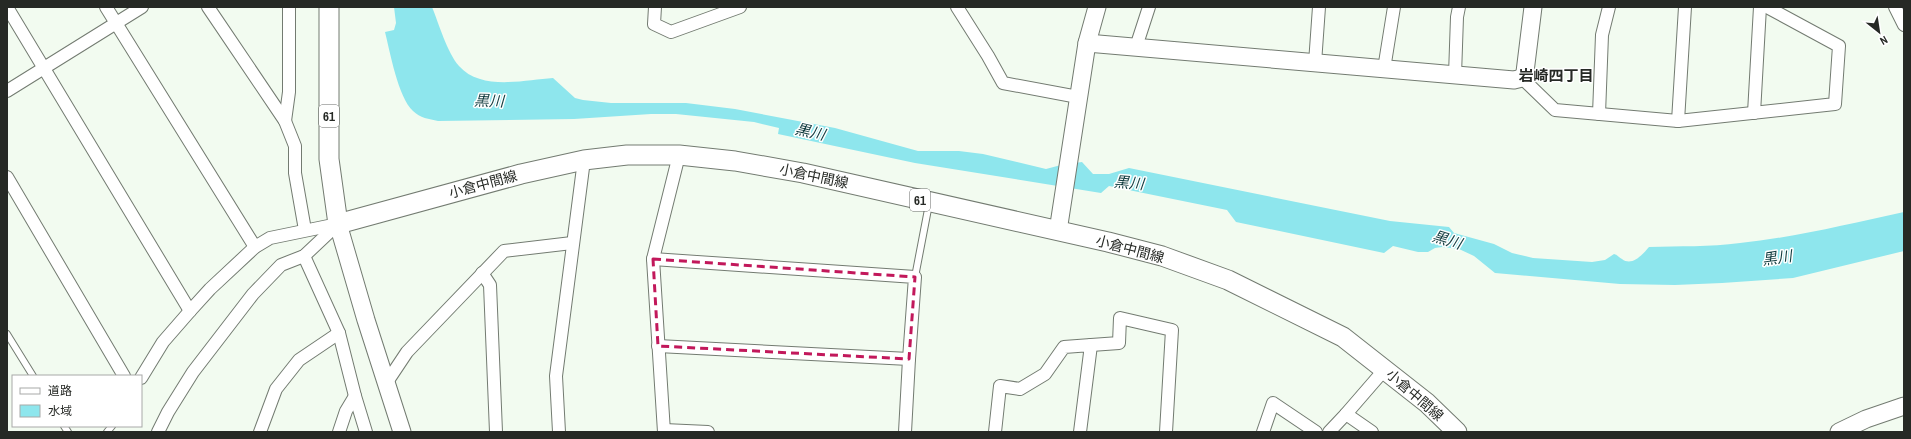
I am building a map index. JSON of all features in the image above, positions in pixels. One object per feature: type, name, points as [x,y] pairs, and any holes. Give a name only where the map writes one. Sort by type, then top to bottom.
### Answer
[{"type":"main road","name":"61","points":[[329,7],[329,159],[338,224]]},
{"type":"main road","name":"小倉中間線","points":[[338,224],[521,174],[584,160],[627,155],[679,155],[735,161],[803,173],[1108,242],[1154,254],[1228,280],[1343,337],[1427,403],[1457,432]]},
{"type":"street","points":[[7,7],[190,311]]},
{"type":"street","points":[[106,7],[255,247]]},
{"type":"street","points":[[7,92],[142,7]]},
{"type":"street","points":[[208,7],[285,121],[296,146],[294,173],[305,230]]},
{"type":"street","points":[[285,121],[290,92],[290,7]]},
{"type":"street","points":[[655,7],[654,24],[671,32],[740,7]]},
{"type":"street","points":[[957,7],[988,56],[1002,83],[1078,97]]},
{"type":"street","points":[[1058,231],[1087,43],[1097,7]]},
{"type":"street","points":[[1136,47],[1149,7]]},
{"type":"street","points":[[1315,63],[1319,7]]},
{"type":"street","points":[[1384,69],[1394,7]]},
{"type":"street","points":[[1455,75],[1457,17],[1459,7]]},
{"type":"street","points":[[1087,43],[1514,80],[1522,78],[1526,72],[1533,7]]},
{"type":"street","points":[[1599,114],[1602,35],[1609,7]]},
{"type":"street","points":[[1678,121],[1685,7]]},
{"type":"street","points":[[1754,113],[1760,7]]},
{"type":"street","points":[[1522,78],[1556,110],[1678,121],[1835,104],[1839,46],[1767,7]]},
{"type":"street","points":[[1895,7],[1903,23]]},
{"type":"street","points":[[679,155],[653,259],[664,431],[708,432]]},
{"type":"street","points":[[559,432],[556,376],[572,243],[584,160]]},
{"type":"street","points":[[7,177],[123,375]]},
{"type":"street","points":[[142,376],[163,342],[190,311],[210,289],[255,247],[270,238],[338,224]]},
{"type":"street","points":[[158,432],[168,412],[194,372],[253,294],[281,265],[304,256],[338,224]]},
{"type":"street","points":[[338,224],[366,320],[402,432]]},
{"type":"street","points":[[387,382],[407,352],[504,251],[572,243]]},
{"type":"street","points":[[304,256],[339,333],[366,432]]},
{"type":"street","points":[[653,259],[915,277],[905,432]]},
{"type":"street","points":[[482,273],[490,285],[496,432]]},
{"type":"street","points":[[995,432],[1000,386],[1020,389],[1045,374],[1064,346],[1118,343],[1120,318],[1172,330],[1166,432]]},
{"type":"street","points":[[260,432],[276,389],[299,360],[339,333]]},
{"type":"street","points":[[1080,432],[1091,345]]},
{"type":"street","points":[[658,346],[909,359]]},
{"type":"street","points":[[1329,432],[1385,369]]},
{"type":"street","points":[[339,432],[346,411],[355,396]]},
{"type":"street","points":[[1263,432],[1273,403],[1316,432]]},
{"type":"street","points":[[1840,432],[1866,419],[1904,406]]},
{"type":"street","points":[[1346,414],[1372,432]]},
{"type":"lane","points":[[915,277],[930,202]]},
{"type":"lane","points":[[7,334],[32,375]]},
{"type":"highlighted area","points":[[653,259],[915,277],[909,359],[658,346]]},
{"type":"water","name":"黒川","points":[[394,7],[432,7],[447,46],[455,60],[468,74],[479,79],[516,82],[553,78],[575,98],[583,100],[611,103],[686,103],[735,109],[835,128],[918,151],[959,151],[983,154],[1046,169],[1082,162],[1093,174],[1109,174],[1129,168],[1390,221],[1449,227],[1454,233],[1494,244],[1512,253],[1533,258],[1592,262],[1605,260],[1614,254],[1626,261],[1633,261],[1644,253],[1649,247],[1717,245],[1761,240],[1822,230],[1904,212],[1904,251],[1793,278],[1722,283],[1675,285],[1620,284],[1495,273],[1474,256],[1459,249],[1442,247],[1435,248],[1428,252],[1418,252],[1393,246],[1384,253],[1236,222],[1227,210],[1109,186],[1101,193],[915,163],[778,134],[779,128],[754,122],[676,114],[651,114],[574,119],[438,121],[422,117],[413,111],[403,96],[392,62],[385,32],[394,30],[396,23]]},
{"type":"district","name":"岩崎四丁目","points":[[1556,76]]}]
